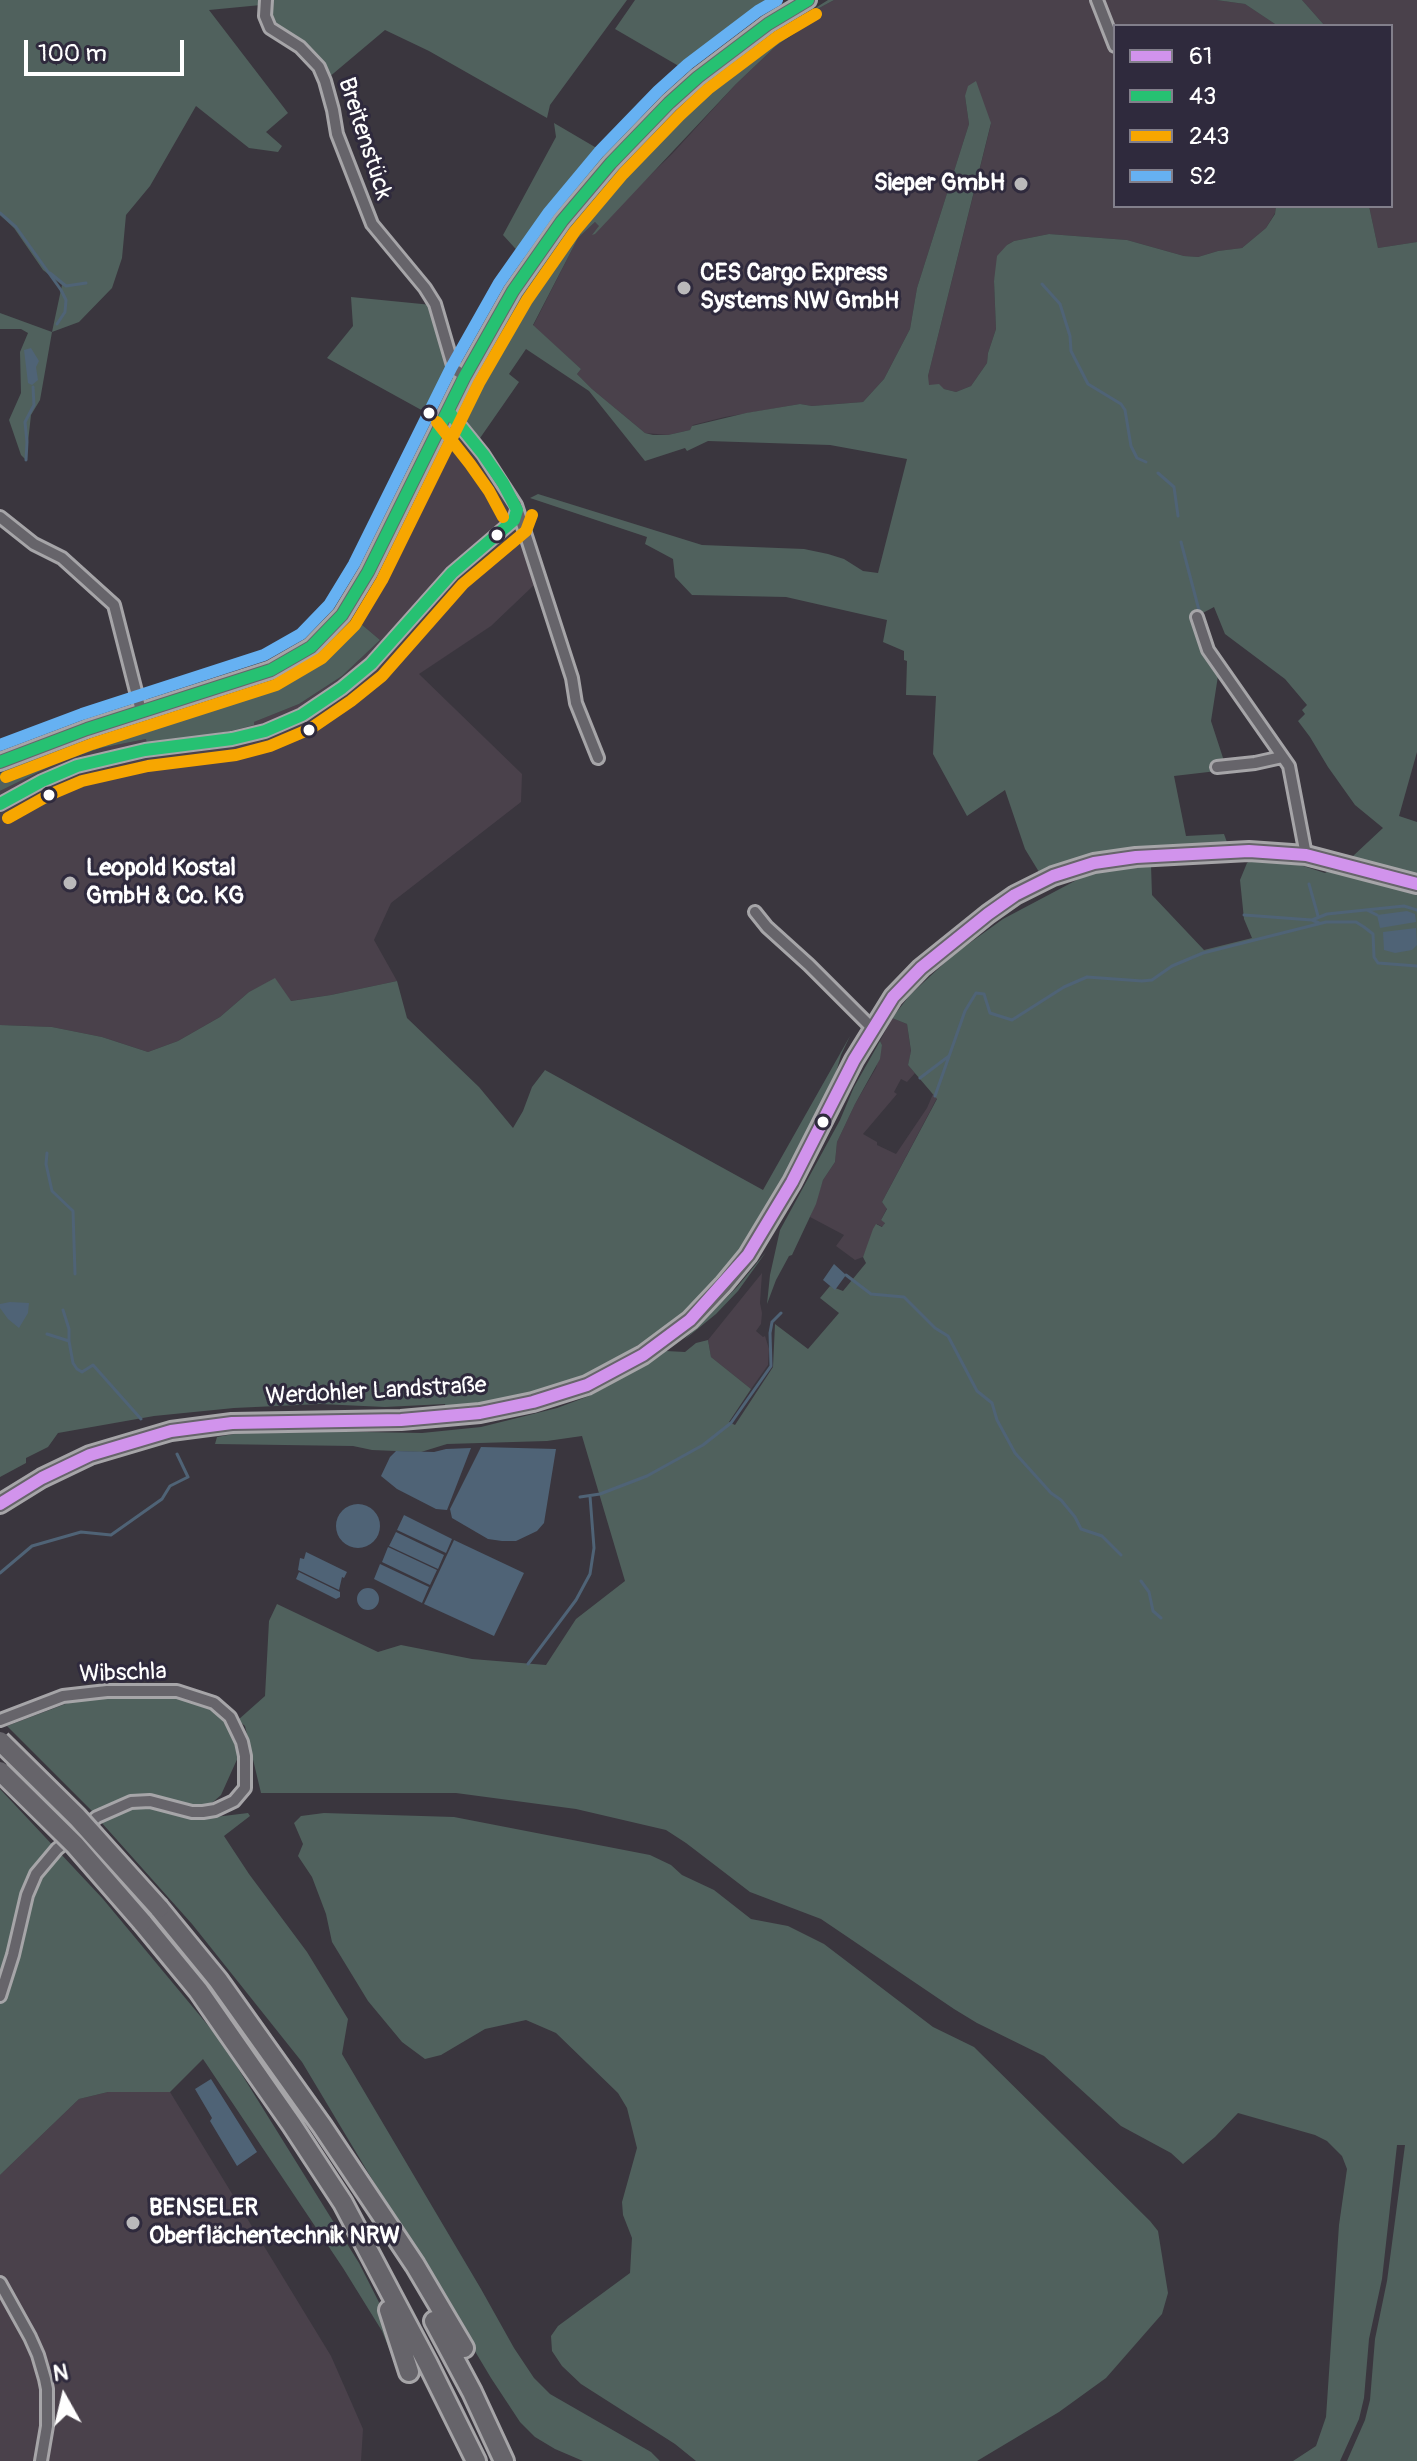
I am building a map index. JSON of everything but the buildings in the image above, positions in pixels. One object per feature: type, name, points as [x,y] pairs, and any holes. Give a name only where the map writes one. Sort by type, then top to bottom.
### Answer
[{"type":"highway","points":[[0,1741],[77,1817],[159,1908],[218,1980],[347,2163],[415,2265],[464,2348]]},
{"type":"highway","points":[[0,1771],[75,1845],[198,1990],[309,2149],[350,2215],[476,2461]]},
{"type":"highway","points":[[371,2202],[472,2392],[504,2461]]},
{"type":"highway","points":[[350,2215],[397,2329],[409,2372]]},
{"type":"main road","points":[[0,762],[141,711],[271,670],[311,647],[327,632],[342,615],[368,572],[465,376],[513,291],[562,221],[611,163],[669,103],[768,24],[808,0]]},
{"type":"main road","name":"Werdohler Landstraße","points":[[0,1504],[42,1478],[90,1455],[171,1431],[232,1423],[401,1420],[480,1413],[533,1402],[587,1385],[643,1355],[690,1320],[748,1255],[792,1182],[872,1028],[893,997],[921,968],[988,914],[1015,895],[1053,876],[1094,863],[1136,857],[1249,851],[1306,855],[1417,884]]},
{"type":"street","points":[[1097,0],[1113,41]]},
{"type":"street","name":"Breitenstück","points":[[266,2],[266,20],[270,28],[300,47],[319,67],[337,134],[372,224],[425,288],[439,311],[454,369],[465,376]]},
{"type":"street","points":[[449,412],[483,454],[517,510],[552,611],[572,678],[573,694],[598,758]]},
{"type":"street","points":[[0,804],[77,766],[145,750],[232,739],[265,731],[302,715],[371,664],[452,573],[514,520],[517,510]]},
{"type":"street","points":[[0,517],[34,544],[62,558],[114,605],[141,711]]},
{"type":"street","points":[[1197,617],[1208,650],[1289,766],[1306,855]]},
{"type":"street","points":[[1217,767],[1282,757]]},
{"type":"street","points":[[755,912],[872,1028]]},
{"type":"street","name":"Wibschla","points":[[0,1720],[63,1696],[177,1691],[214,1703],[230,1717],[245,1756],[245,1788],[234,1801],[203,1812],[150,1801],[131,1802],[97,1817],[57,1849],[36,1874],[27,1895],[0,1996]]},
{"type":"street","points":[[0,2283],[30,2337],[42,2368],[48,2405],[41,2461]]},
{"type":"shaded area","points":[[0,0],[261,0],[261,5],[209,10],[288,113],[266,132],[282,146],[278,152],[249,148],[196,106],[150,186],[126,215],[122,258],[112,288],[79,322],[52,332],[62,285],[43,270],[14,228],[0,215]]},
{"type":"shaded area","points":[[271,0],[627,0],[550,105],[547,118],[429,51],[385,30],[328,78],[276,30],[269,12]]},
{"type":"shaded area","points":[[635,0],[777,0],[692,64],[689,72],[615,29]]},
{"type":"shaded area","points":[[828,0],[834,0],[799,19],[796,32],[776,46],[736,84],[595,234],[592,235],[599,226],[595,222],[578,238],[533,325],[581,369],[577,374],[592,389],[645,433],[668,435],[746,413],[800,404],[863,402],[884,379],[910,329],[917,288],[969,124],[965,96],[968,86],[976,81],[991,123],[928,376],[929,385],[939,384],[956,392],[971,386],[987,363],[996,329],[994,281],[997,256],[1014,241],[1049,234],[1127,240],[1198,257],[1242,248],[1266,228],[1276,208],[1369,208],[1378,248],[1417,242],[1417,752],[1399,816],[1417,822],[1417,879],[1352,861],[1353,856],[1383,828],[1355,805],[1298,721],[1305,714],[1302,710],[1307,705],[1285,679],[1225,634],[1214,607],[1199,615],[1211,650],[1220,663],[1211,721],[1224,761],[1217,771],[1174,776],[1186,836],[1224,834],[1228,845],[1063,867],[1053,865],[1039,872],[1025,849],[1005,790],[967,816],[933,754],[936,696],[906,695],[907,661],[904,660],[904,651],[883,642],[887,620],[786,597],[692,595],[675,577],[673,559],[645,544],[647,537],[530,498],[538,494],[702,545],[804,549],[844,559],[863,571],[878,573],[907,459],[830,445],[708,441],[687,451],[685,448],[645,461],[589,391],[526,349],[509,374],[519,382],[478,441],[460,417],[459,405],[490,347],[546,256],[578,212],[644,135],[648,138],[706,83],[746,52]]},
{"type":"shaded area","points":[[834,0],[1216,0],[1245,4],[1275,24],[1113,24],[1113,208],[1276,208],[1275,213],[1266,228],[1242,248],[1198,257],[1127,240],[1049,234],[1014,241],[1007,245],[994,281],[996,329],[987,363],[971,386],[956,392],[928,385],[991,124],[965,96],[969,124],[917,288],[910,329],[884,379],[863,402],[800,404],[725,417],[668,435],[645,433],[592,389],[577,374],[581,369],[533,326],[578,238],[595,222],[599,225],[672,154],[736,84],[776,46],[796,33],[799,19]]},
{"type":"shaded area","points":[[1216,0],[1302,0],[1323,24],[1275,24],[1245,4]]},
{"type":"shaded area","points":[[1302,0],[1417,0],[1417,242],[1378,248],[1369,208],[1393,208],[1393,24],[1323,24]]},
{"type":"shaded area","points":[[638,113],[641,119],[574,193],[524,258],[503,235],[556,137],[554,123],[600,150]]},
{"type":"shaded area","points":[[351,297],[432,305],[445,351],[448,379],[442,377],[425,412],[327,358],[353,326]]},
{"type":"shaded area","points":[[0,313],[52,332],[40,400],[31,415],[26,460],[21,455],[9,420],[21,393],[20,352],[28,333],[21,329],[0,329]]},
{"type":"shaded area","points":[[454,429],[480,456],[510,503],[540,586],[533,586],[491,626],[419,674],[522,774],[521,802],[391,903],[374,940],[397,981],[290,1001],[275,979],[249,992],[220,1017],[178,1041],[148,1052],[102,1037],[52,1027],[0,1025],[0,791],[57,763],[101,748],[146,739],[148,745],[231,731],[299,704],[342,676],[380,640],[354,618],[398,544]]},
{"type":"shaded area","points":[[354,618],[380,640],[342,676],[299,704],[254,722],[254,725],[231,731],[147,745],[146,739],[101,748],[57,763],[0,791],[0,773],[11,768],[77,743],[283,676],[317,653],[338,631],[336,642],[340,640]]},
{"type":"shaded area","points":[[1251,860],[1294,863],[1325,873],[1330,870],[1417,891],[1417,2461],[1347,2461],[1370,2400],[1375,2339],[1387,2281],[1405,2145],[1397,2145],[1382,2279],[1369,2339],[1359,2419],[1340,2461],[1293,2461],[1316,2446],[1326,2417],[1339,2225],[1347,2169],[1342,2156],[1327,2141],[1238,2113],[1183,2164],[1171,2153],[1121,2126],[1044,2056],[954,2009],[821,1919],[750,1892],[666,1830],[576,1809],[456,1793],[261,1793],[245,1726],[238,1720],[265,1696],[269,1621],[277,1604],[378,1652],[401,1645],[472,1659],[546,1665],[576,1619],[625,1581],[582,1436],[547,1441],[447,1444],[421,1452],[353,1446],[215,1444],[217,1437],[239,1433],[310,1431],[422,1433],[481,1427],[557,1408],[589,1396],[666,1351],[685,1352],[696,1343],[708,1340],[711,1357],[751,1389],[729,1422],[735,1425],[773,1367],[775,1324],[808,1349],[839,1313],[820,1298],[830,1286],[843,1291],[866,1263],[863,1257],[873,1229],[876,1224],[882,1227],[885,1223],[881,1220],[887,1209],[882,1202],[937,1099],[908,1065],[911,1051],[907,1024],[892,1018],[910,995],[953,955],[1003,919],[1088,874],[1127,867],[1151,865],[1152,895],[1204,950],[1252,938],[1244,919],[1240,880]]},
{"type":"shaded area","points":[[275,978],[291,1001],[397,981],[407,1018],[479,1087],[513,1128],[532,1087],[545,1070],[763,1190],[850,1036],[835,1076],[785,1177],[734,1259],[700,1297],[668,1326],[602,1368],[546,1390],[487,1406],[446,1410],[445,1404],[234,1408],[154,1416],[58,1433],[48,1447],[0,1477],[0,1025],[52,1027],[102,1037],[148,1052],[178,1041],[220,1017],[249,992]]},
{"type":"shaded area","points":[[892,1018],[907,1024],[911,1052],[908,1065],[915,1073],[907,1082],[901,1079],[894,1092],[897,1094],[863,1134],[896,1154],[933,1094],[937,1098],[882,1202],[887,1208],[881,1220],[885,1222],[883,1227],[877,1224],[863,1257],[855,1260],[836,1246],[844,1235],[810,1217],[823,1180],[835,1162],[837,1142],[876,1068],[882,1045],[880,1041]]},
{"type":"shaded area","points":[[880,1041],[880,1059],[837,1142],[835,1162],[823,1180],[816,1204],[792,1255],[776,1280],[767,1304],[780,1230]]},
{"type":"shaded area","points":[[766,1252],[738,1291],[684,1340],[737,1287]]},
{"type":"shaded area","points":[[762,1273],[761,1324],[756,1331],[765,1336],[769,1349],[768,1365],[751,1389],[711,1357],[708,1340]]},
{"type":"shaded area","points":[[188,1698],[215,1710],[225,1719],[239,1755],[221,1795],[201,1807],[146,1796],[115,1801],[94,1813],[7,1726],[76,1700]]},
{"type":"shaded area","points":[[0,1789],[103,1899],[221,2041],[359,2263],[390,2324],[402,2369],[402,2381],[382,2331],[203,2059],[170,2092],[108,2092],[79,2099],[0,2175]]},
{"type":"shaded area","points":[[127,1808],[165,1809],[199,1819],[248,1813],[250,1816],[224,1836],[307,1952],[348,2019],[342,2054],[514,2348],[534,2378],[550,2394],[651,2452],[660,2461],[583,2461],[535,2437],[520,2422],[302,2062],[192,1924],[101,1822]]},
{"type":"shaded area","points":[[324,1813],[454,1817],[650,1855],[714,1890],[751,1919],[788,1926],[824,1944],[933,2027],[974,2047],[1150,2221],[1158,2231],[1168,2293],[1162,2314],[1106,2378],[1059,2412],[977,2461],[696,2461],[675,2444],[581,2384],[552,2351],[551,2336],[558,2326],[630,2273],[632,2238],[623,2215],[622,2202],[637,2148],[627,2108],[618,2093],[556,2033],[526,2020],[485,2029],[441,2055],[425,2059],[402,2042],[368,2001],[332,1942],[326,1914],[312,1877],[298,1856],[303,1844],[294,1823],[301,1816]]},
{"type":"shaded area","points":[[108,2092],[170,2092],[331,2356],[363,2429],[361,2461],[0,2461],[0,2175],[79,2099]]},
{"type":"water","points":[[31,348],[39,361],[36,367],[38,380],[32,385],[28,383],[24,350]]},
{"type":"water","points":[[1407,911],[1415,914],[1416,922],[1380,928],[1377,915]]},
{"type":"water","points":[[1416,928],[1417,945],[1412,950],[1395,953],[1384,950],[1383,932]]},
{"type":"water","points":[[834,1264],[846,1275],[835,1290],[823,1280]]},
{"type":"water","points":[[29,1303],[28,1313],[19,1328],[0,1308],[0,1304]]},
{"type":"water","points":[[481,1447],[556,1449],[544,1523],[537,1531],[516,1541],[488,1539],[452,1518],[450,1509]]},
{"type":"water","points":[[471,1448],[447,1510],[436,1509],[397,1489],[381,1476],[396,1451],[434,1452]]},
{"type":"water","points":[[358,1504],[374,1510],[380,1526],[374,1542],[358,1548],[342,1542],[336,1526],[342,1510]]},
{"type":"water","points":[[404,1515],[452,1539],[446,1553],[397,1530]]},
{"type":"water","points":[[396,1532],[444,1555],[438,1569],[389,1546]]},
{"type":"water","points":[[454,1540],[524,1573],[494,1636],[424,1604]]},
{"type":"water","points":[[388,1547],[437,1570],[430,1585],[382,1562]]},
{"type":"water","points":[[306,1552],[347,1572],[342,1577],[339,1590],[298,1570],[300,1558],[304,1559]]},
{"type":"water","points":[[380,1564],[429,1587],[422,1603],[374,1579]]},
{"type":"water","points":[[299,1572],[340,1592],[340,1597],[336,1599],[296,1579]]},
{"type":"water","points":[[368,1588],[376,1591],[379,1599],[376,1607],[368,1610],[360,1607],[357,1599],[360,1591]]},
{"type":"water","points":[[211,2079],[257,2152],[237,2166],[195,2089]]},
{"type":"waterway","points":[[0,213],[16,227],[61,290],[66,300],[65,312],[57,324]]},
{"type":"waterway","points":[[50,273],[66,286],[86,283]]},
{"type":"waterway","points":[[1042,284],[1060,304],[1070,336],[1071,351],[1088,384],[1121,404],[1125,410],[1131,446],[1137,458],[1146,462]]},
{"type":"waterway","points":[[26,460],[25,422],[34,405],[33,387]]},
{"type":"waterway","points":[[1158,473],[1174,487],[1178,516]]},
{"type":"waterway","points":[[1181,542],[1200,614]]},
{"type":"waterway","points":[[1309,884],[1318,916]]},
{"type":"waterway","points":[[1312,920],[1327,914],[1404,906],[1417,910]]},
{"type":"waterway","points":[[1367,910],[1377,915]]},
{"type":"waterway","points":[[1244,915],[1319,923]]},
{"type":"waterway","points":[[935,1096],[965,1011],[976,993],[984,994],[990,1013],[1012,1020],[1064,987],[1087,977],[1152,980],[1172,966],[1203,953],[1326,922],[1356,922],[1373,934],[1374,957],[1378,963],[1417,966]]},
{"type":"waterway","points":[[920,1078],[949,1056]]},
{"type":"waterway","points":[[47,1153],[46,1164],[52,1191],[73,1211],[75,1274]]},
{"type":"waterway","points":[[846,1275],[871,1294],[904,1297],[935,1328],[948,1336],[977,1391],[992,1403],[997,1420],[1015,1453],[1061,1500],[1081,1529],[1102,1536],[1121,1555]]},
{"type":"waterway","points":[[63,1310],[69,1341]]},
{"type":"waterway","points":[[580,1497],[600,1494],[647,1476],[703,1445],[731,1423],[771,1366],[772,1322],[781,1313]]},
{"type":"waterway","points":[[47,1334],[69,1341],[77,1369],[82,1372],[93,1365],[141,1419]]},
{"type":"waterway","points":[[0,1573],[32,1546],[81,1532],[111,1535],[162,1499],[170,1486],[188,1477],[177,1454]]},
{"type":"waterway","points":[[528,1664],[576,1600],[590,1574],[594,1548],[590,1496]]},
{"type":"waterway","points":[[1141,1581],[1149,1592],[1153,1611],[1161,1618]]},
{"type":"transit line","name":"S2","points":[[0,745],[82,714],[264,655],[301,634],[329,605],[354,564],[451,368],[499,283],[549,212],[599,152],[658,91],[688,64],[777,0]]},
{"type":"transit line","name":"43","points":[[0,762],[87,729],[271,670],[311,647],[342,615],[368,572],[465,376],[513,291],[562,221],[611,163],[669,103],[768,24],[808,0]]},
{"type":"transit line","name":"243","points":[[6,777],[92,744],[276,685],[322,658],[355,625],[382,580],[479,383],[527,300],[575,231],[623,174],[708,89],[777,37],[816,14]]},
{"type":"transit line","name":"43","points":[[449,412],[483,454],[517,510]]},
{"type":"transit line","name":"243","points":[[437,422],[489,491],[503,517]]},
{"type":"transit line","name":"43","points":[[0,804],[77,766],[145,750],[232,739],[265,731],[302,715],[371,664],[452,573],[514,520],[517,510]]},
{"type":"transit line","name":"243","points":[[8,818],[82,781],[148,766],[236,755],[270,746],[310,729],[382,676],[463,584],[526,531],[532,515]]},
{"type":"transit line","name":"61","points":[[0,1504],[42,1478],[90,1455],[171,1431],[232,1423],[401,1420],[480,1413],[533,1402],[587,1385],[643,1355],[690,1320],[748,1255],[792,1182],[854,1060],[893,997],[921,968],[988,914],[1015,895],[1053,876],[1094,863],[1136,857],[1249,851],[1306,855],[1417,884]]},
{"type":"place","name":"Sieper GmbH","points":[[1021,184]]},
{"type":"place","name":"CES Cargo Express Systems NW GmbH","points":[[684,288]]},
{"type":"place","name":"Leopold Kostal GmbH & Co. KG","points":[[70,883]]},
{"type":"place","name":"BENSELER Oberflächentechnik NRW","points":[[133,2223]]}]
